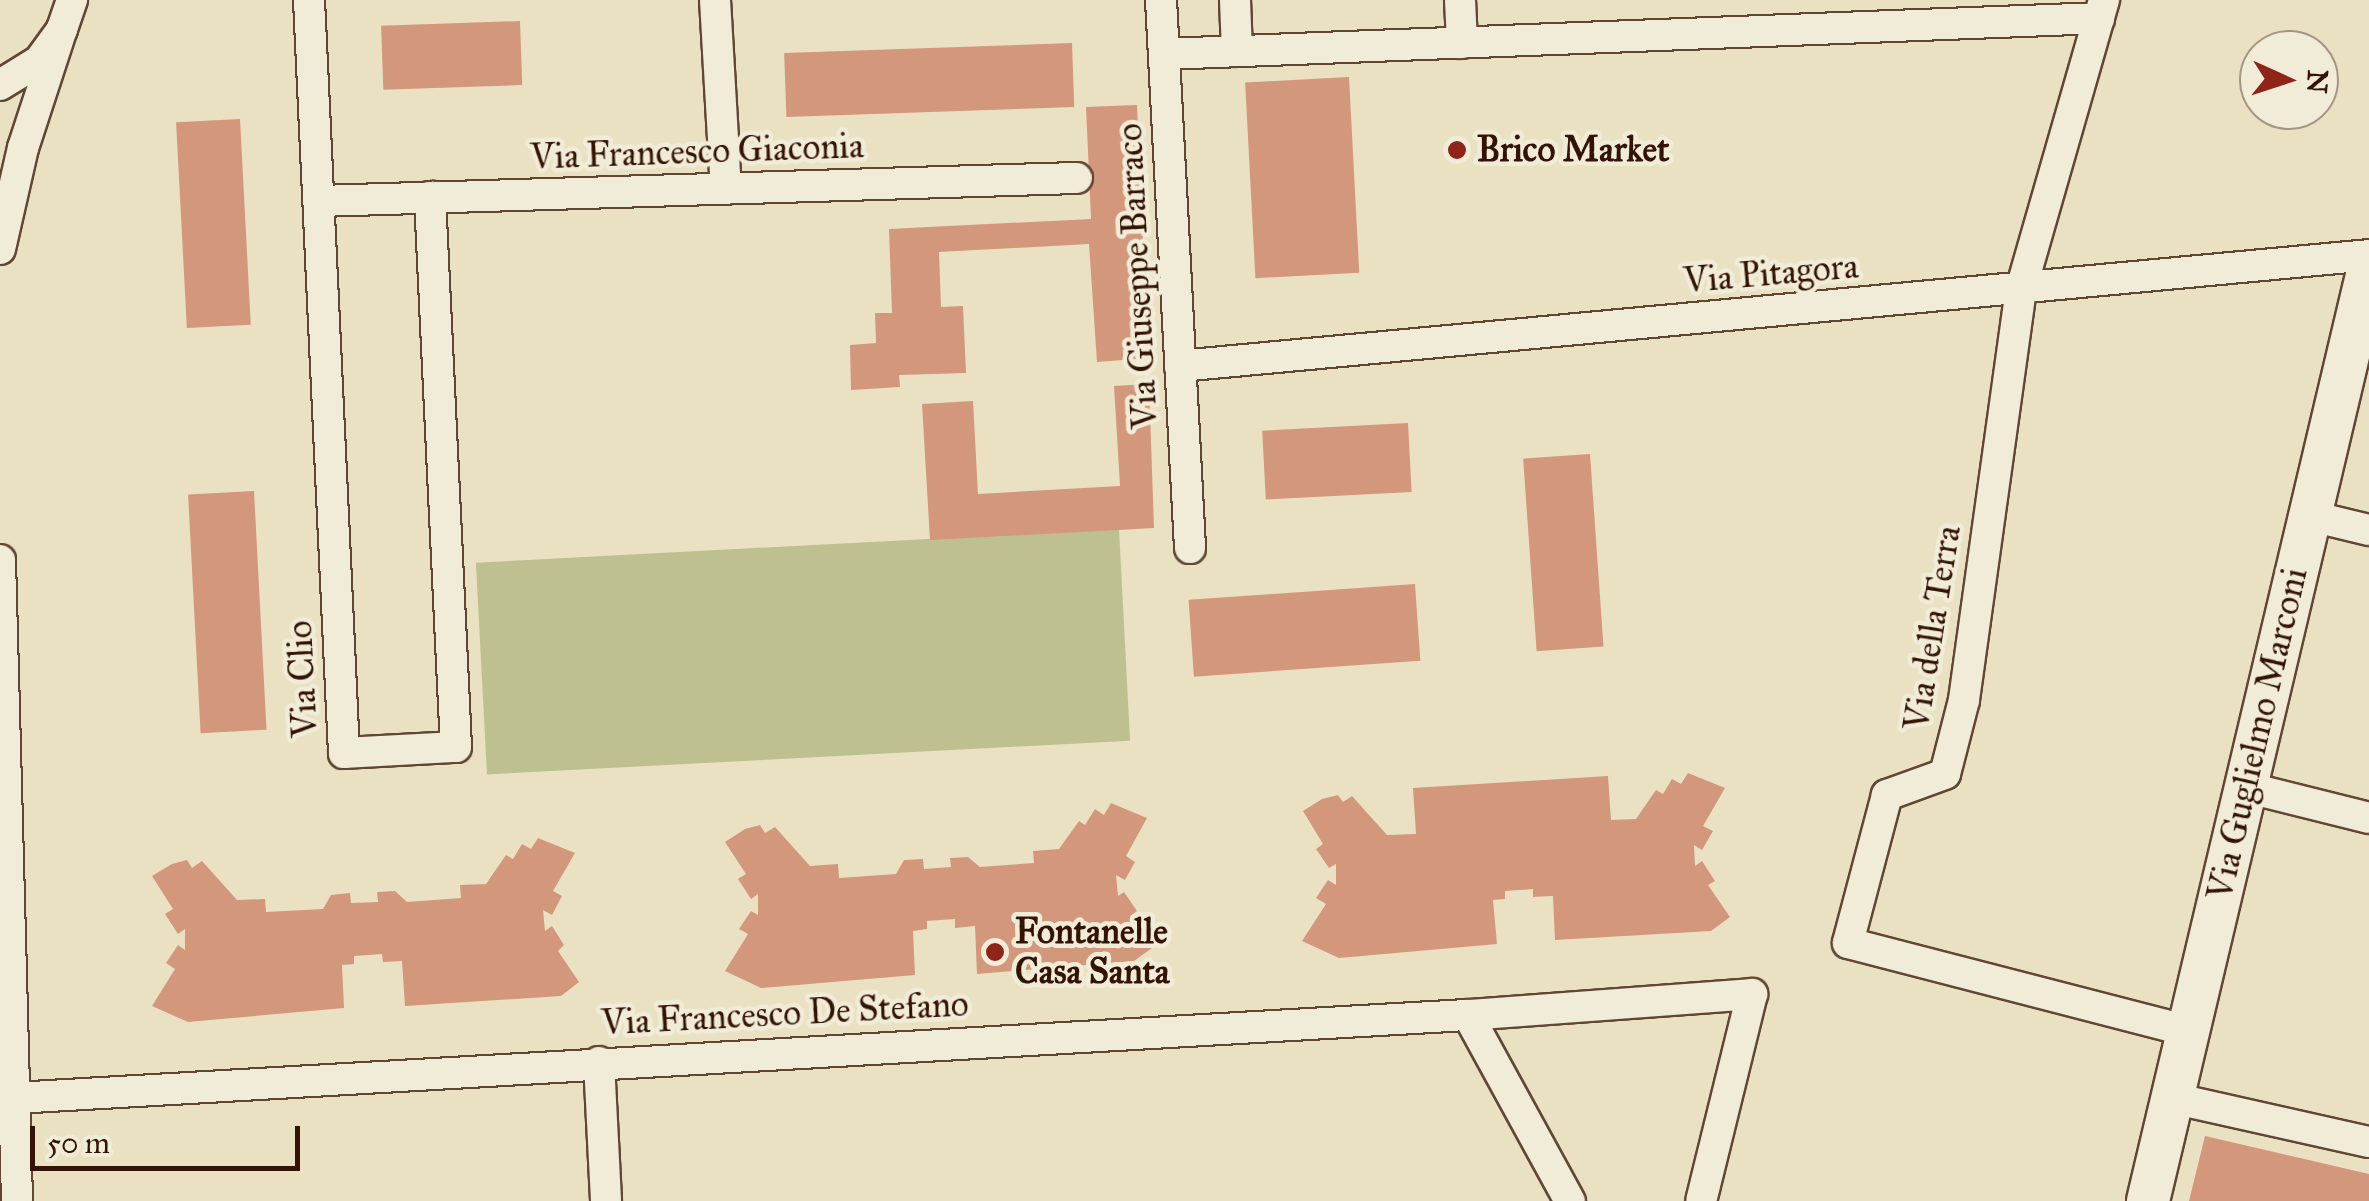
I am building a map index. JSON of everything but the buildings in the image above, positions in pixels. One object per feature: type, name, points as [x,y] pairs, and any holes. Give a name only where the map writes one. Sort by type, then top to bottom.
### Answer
[{"type":"main road","name":"Via Guglielmo Marconi","points":[[2148,1201],[2369,268]]},
{"type":"street","name":"Via Clio","points":[[309,0],[344,753],[456,748],[430,198]]},
{"type":"street","points":[[715,0],[726,189]]},
{"type":"street","name":"Via Giuseppe Barraco","points":[[1160,0],[1190,548]]},
{"type":"street","points":[[1235,0],[1237,52]]},
{"type":"street","points":[[1460,0],[1462,43]]},
{"type":"street","points":[[1164,54],[1462,43],[1962,12],[2101,9]]},
{"type":"street","name":"Via della Terra","points":[[2101,9],[2021,289],[1964,700],[1945,774],[1887,795],[1848,943],[2188,1031]]},
{"type":"street","points":[[0,85],[39,60],[67,14]]},
{"type":"street","points":[[0,249],[23,148],[67,14]]},
{"type":"street","name":"Via Francesco Giaconia","points":[[318,201],[1077,178]]},
{"type":"street","name":"Via Pitagora","points":[[1180,366],[2369,255]]},
{"type":"street","points":[[2311,516],[2369,530]]},
{"type":"street","points":[[0,560],[17,1201]]},
{"type":"street","points":[[2245,787],[2369,818]]},
{"type":"street","name":"Via Francesco De Stefano","points":[[14,1098],[1468,1015],[1752,994],[1701,1201]]},
{"type":"street","points":[[1468,1015],[1570,1201]]},
{"type":"street","points":[[599,1062],[606,1201]]},
{"type":"street","points":[[2172,1098],[2369,1142]]},
{"type":"green space","points":[[1119,529],[1130,741],[487,774],[476,563]]},
{"type":"place","name":"Brico Market","points":[[1457,150]]},
{"type":"place","name":"Fontanelle Casa Santa","points":[[995,952]]}]
